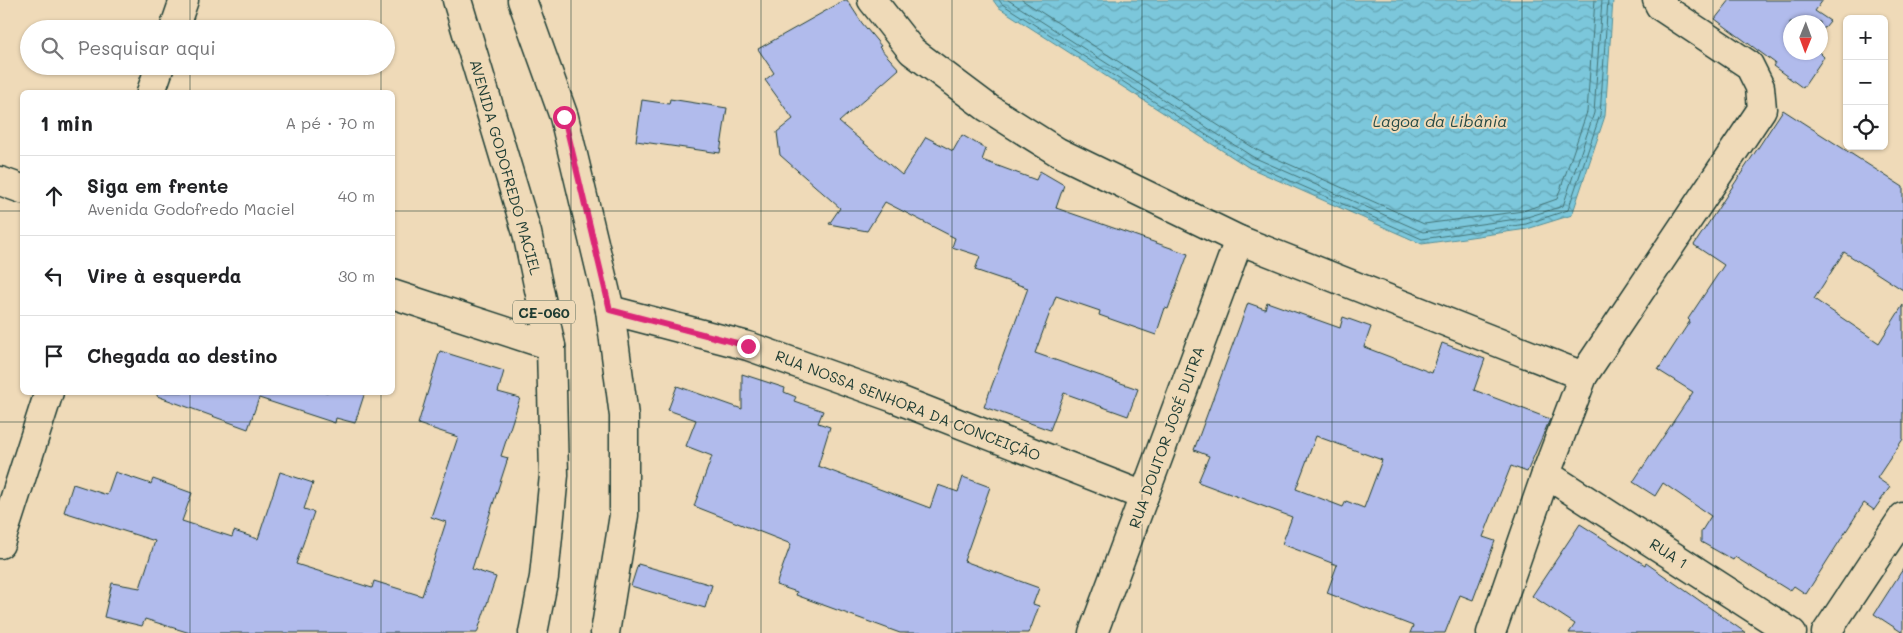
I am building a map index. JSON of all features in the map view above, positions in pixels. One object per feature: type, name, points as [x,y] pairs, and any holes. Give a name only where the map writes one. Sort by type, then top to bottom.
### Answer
[{"type":"street","points":[[177,20],[184,0]]},
{"type":"street","name":"AVENIDA GODOFREDO MACIEL","points":[[457,0],[527,232],[551,346],[554,475],[544,578],[533,633]]},
{"type":"street","points":[[522,0],[564,117],[610,310],[624,416],[624,515],[605,633]]},
{"type":"street","points":[[872,0],[912,51],[988,108],[1058,152],[1239,240],[1583,376]]},
{"type":"street","points":[[1491,633],[1546,474],[1583,376],[1762,109],[1760,87],[1749,65],[1660,6],[1657,0]]},
{"type":"street","points":[[152,90],[157,75]]},
{"type":"street","points":[[0,181],[20,188]]},
{"type":"street","name":"RUA DOUTOR JOSÉ DUTRA","points":[[1093,633],[1239,240]]},
{"type":"street","points":[[395,295],[551,346]]},
{"type":"street","name":"RUA NOSSA SENHORA DA CONCEIÇÃO","points":[[610,310],[748,346],[894,398],[1144,496]]},
{"type":"street","points":[[0,544],[48,395]]},
{"type":"street","name":"RUA 1","points":[[1546,474],[1792,633]]},
{"type":"street","points":[[1826,633],[1903,517]]},
{"type":"water","name":"Lagoa da Libânia","points":[[993,0],[1613,0],[1605,116],[1572,215],[1527,229],[1422,244],[1248,167],[998,7]]},
{"type":"building","points":[[847,0],[862,23],[881,46],[879,47],[899,69],[839,122],[902,175],[926,137],[953,151],[962,135],[986,149],[982,160],[1036,180],[1040,171],[1064,185],[1056,208],[1188,254],[1168,309],[1165,308],[1156,335],[1099,315],[1100,311],[1056,296],[1035,353],[1138,389],[1128,416],[1064,393],[1050,430],[984,407],[1028,288],[975,270],[980,256],[952,247],[955,238],[885,202],[867,231],[829,224],[840,208],[780,155],[777,132],[793,119],[765,80],[774,73],[758,49]]},
{"type":"building","points":[[1730,0],[1823,0],[1815,11],[1821,15],[1783,15],[1783,60],[1822,60],[1803,88],[1773,66],[1775,63],[1715,19]]},
{"type":"building","points":[[670,99],[727,108],[720,153],[636,141],[642,100],[669,104]]},
{"type":"building","points":[[1783,110],[1903,187],[1903,290],[1844,252],[1814,299],[1879,343],[1903,305],[1903,439],[1877,478],[1890,487],[1874,510],[1864,503],[1806,594],[1794,586],[1790,591],[1735,557],[1733,560],[1701,542],[1701,532],[1711,516],[1663,483],[1655,496],[1633,482],[1693,392],[1658,370],[1690,321],[1688,319],[1724,265],[1694,245]]},
{"type":"building","points":[[1267,302],[1340,328],[1343,317],[1371,327],[1364,347],[1432,373],[1442,343],[1485,359],[1474,390],[1550,419],[1527,472],[1511,466],[1483,537],[1495,541],[1473,600],[1460,595],[1445,633],[1410,633],[1413,626],[1327,593],[1337,565],[1282,544],[1292,517],[1198,482],[1209,456],[1194,450],[1248,303],[1265,309]],"holes":[[[1316,436],[1382,460],[1364,508],[1346,501],[1343,507],[1296,489]]]},
{"type":"building","points":[[440,351],[504,371],[498,392],[520,398],[501,456],[508,458],[472,569],[496,577],[477,633],[190,633],[145,619],[142,626],[104,617],[112,583],[140,588],[155,541],[64,512],[73,484],[107,495],[115,472],[151,484],[153,479],[192,493],[182,521],[232,537],[234,531],[258,539],[280,472],[313,483],[304,509],[314,512],[296,564],[372,588],[374,581],[422,596],[446,522],[431,517],[458,437],[418,424]]},
{"type":"building","points":[[742,374],[785,388],[784,392],[796,397],[794,401],[823,411],[818,423],[830,427],[818,466],[930,508],[938,485],[958,492],[963,477],[990,487],[964,561],[1039,588],[1033,604],[1039,606],[1029,633],[900,633],[796,595],[797,592],[776,585],[791,544],[694,506],[712,456],[686,446],[696,420],[668,410],[677,386],[742,409]]},
{"type":"building","points":[[364,395],[355,423],[336,418],[335,423],[259,398],[248,429],[157,396]]},
{"type":"building","points":[[1580,524],[1645,565],[1646,563],[1746,633],[1569,633],[1575,624],[1532,596]]},
{"type":"building","points":[[638,564],[712,585],[705,608],[631,586]]},
{"type":"building","points":[[1903,569],[1903,633],[1874,614]]},
{"type":"route","points":[[564,117],[610,310],[748,346]]}]
